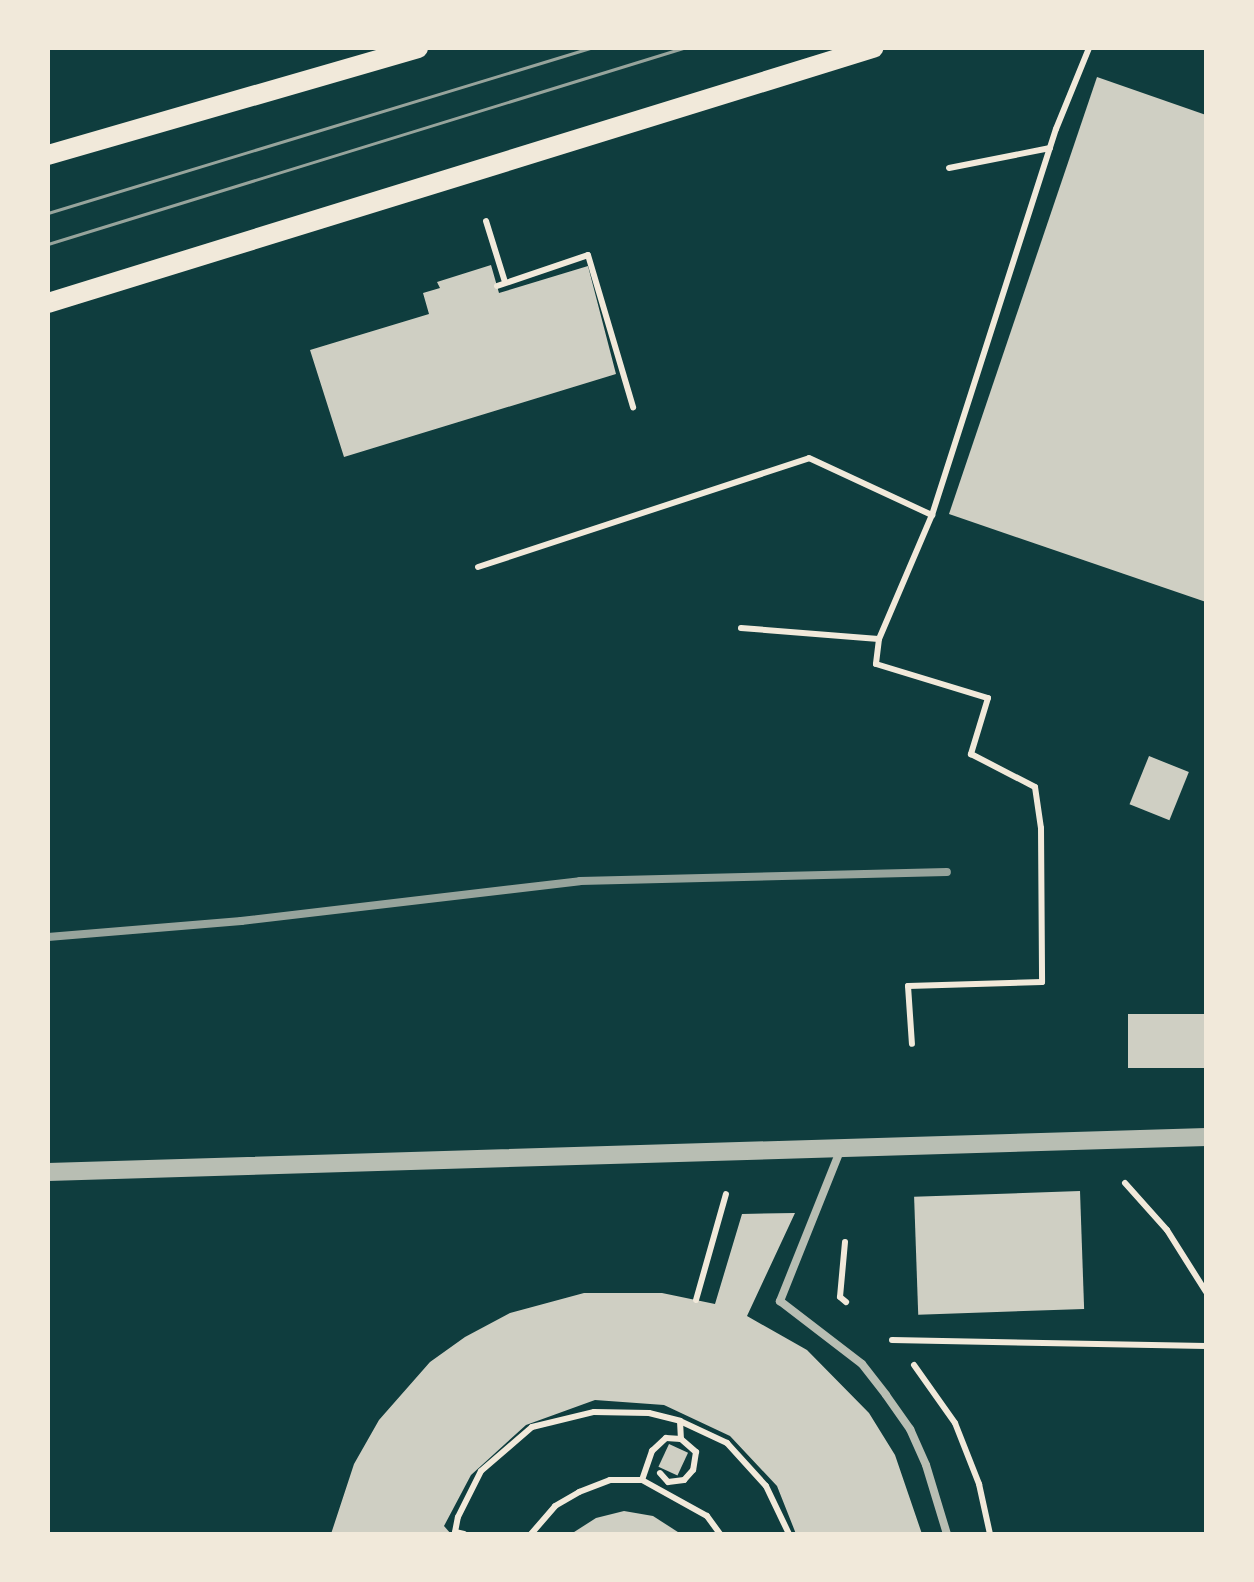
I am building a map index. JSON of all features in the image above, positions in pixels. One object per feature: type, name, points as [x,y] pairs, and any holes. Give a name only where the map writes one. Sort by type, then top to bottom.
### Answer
[{"type":"main road","points":[[48,155],[418,48]]},
{"type":"main road","points":[[48,303],[873,48]]},
{"type":"street","points":[[48,1172],[1206,1137]]},
{"type":"lane","points":[[841,1146],[780,1300],[862,1364],[886,1395],[926,1465],[947,1534]]},
{"type":"path","points":[[912,1044],[908,986],[1042,982],[1042,828],[1034,788],[970,754],[988,698],[876,664],[879,639],[932,514],[1051,147],[1089,48]]},
{"type":"path","points":[[949,168],[1051,147]]},
{"type":"path","points":[[486,222],[501,284],[588,255],[633,407]]},
{"type":"path","points":[[478,567],[809,458],[932,514]]},
{"type":"path","points":[[742,628],[879,639]]},
{"type":"path","points":[[1125,1183],[1167,1230],[1206,1292]]},
{"type":"path","points":[[696,1300],[726,1194]]},
{"type":"path","points":[[892,1340],[1206,1346]]},
{"type":"path","points":[[662,1416],[665,1406]]},
{"type":"path","points":[[464,1534],[455,1532],[458,1517],[481,1470],[532,1427],[594,1412],[680,1420],[726,1443],[766,1486],[789,1534]]},
{"type":"path","points":[[680,1420],[681,1439]]},
{"type":"path","points":[[642,1480],[652,1451],[666,1438],[681,1439],[696,1452],[693,1470],[684,1480],[668,1482],[660,1474]]},
{"type":"path","points":[[531,1534],[555,1506],[610,1480],[642,1480],[707,1516],[720,1534]]},
{"type":"building","points":[[1097,77],[1206,115],[1206,602],[949,514]]},
{"type":"building","points":[[491,265],[499,293],[588,266],[616,374],[344,457],[310,350],[429,314],[423,293],[440,288],[437,282]]},
{"type":"building","points":[[1149,756],[1189,772],[1169,820],[1130,804]]},
{"type":"building","points":[[1128,1014],[1206,1014],[1206,1068],[1128,1068]]},
{"type":"building","points":[[1080,1191],[1084,1309],[918,1315],[914,1197]]},
{"type":"building","points":[[795,1213],[747,1316],[807,1350],[869,1413],[895,1455],[922,1534],[796,1534],[777,1486],[730,1436],[664,1405],[595,1400],[526,1425],[471,1475],[444,1526],[451,1534],[331,1534],[354,1464],[379,1420],[430,1362],[465,1337],[510,1313],[584,1293],[662,1293],[715,1304],[742,1214]]},
{"type":"building","points":[[669,1444],[688,1453],[677,1476],[658,1467]]},
{"type":"building","points":[[624,1511],[653,1516],[681,1534],[571,1534],[596,1518]]},
{"type":"tram line","points":[[48,213],[590,48]]},
{"type":"tram line","points":[[48,244],[683,48]]},
{"type":"railway","points":[[48,937],[241,921],[580,881],[947,872]]}]
